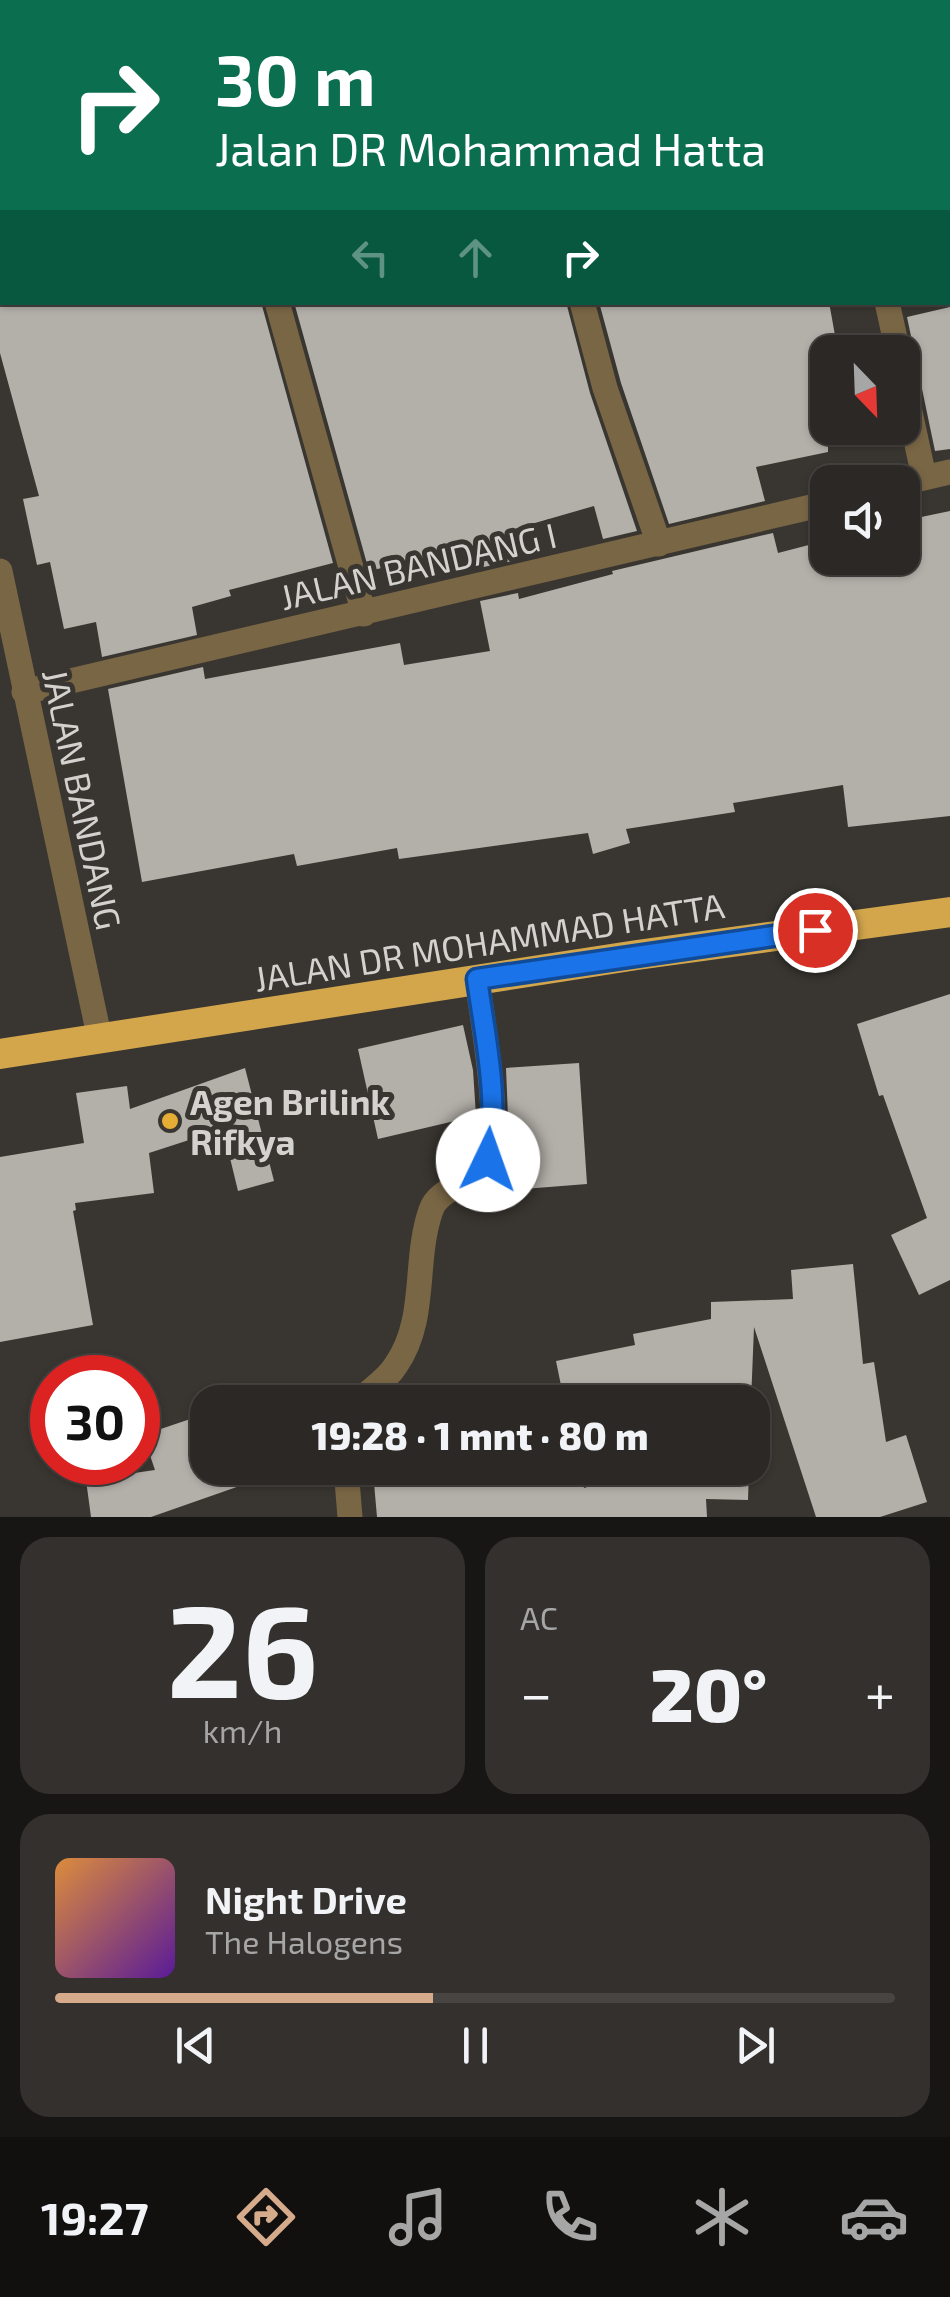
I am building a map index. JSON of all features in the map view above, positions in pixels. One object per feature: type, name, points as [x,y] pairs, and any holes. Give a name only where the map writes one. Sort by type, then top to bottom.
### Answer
[{"type":"highway","name":"JALAN DR MOHAMMAD HATTA","points":[[0,1054],[477,979],[950,912]]},
{"type":"street","points":[[278,305],[364,614]]},
{"type":"street","points":[[583,305],[604,388],[659,544]]},
{"type":"street","points":[[888,305],[894,335]]},
{"type":"street","points":[[918,445],[926,477]]},
{"type":"street","name":"JALAN BANDANG I","points":[[24,692],[810,507]]},
{"type":"street","name":"JALAN BANDANG","points":[[0,571],[100,1040]]},
{"type":"street","points":[[377,1385],[394,1370],[408,1347],[432,1204],[480,1172],[488,1160],[490,1083],[477,979]]},
{"type":"street","points":[[347,1485],[350,1517]]},
{"type":"building","points":[[0,305],[262,305],[333,563],[229,590],[231,596],[192,607],[197,635],[102,657],[96,622],[64,629],[50,562],[37,565],[23,499],[39,496],[0,353]]},
{"type":"building","points":[[295,305],[567,305],[590,393],[637,531],[603,539],[594,506],[507,531],[512,561],[474,569],[470,547],[369,571]]},
{"type":"building","points":[[600,305],[830,305],[835,335],[810,335],[810,445],[828,445],[828,452],[756,467],[765,501],[669,524],[621,383]]},
{"type":"building","points":[[950,307],[950,449],[935,451],[920,379],[920,335],[911,335],[907,317]]},
{"type":"building","points":[[950,511],[950,816],[848,827],[843,785],[733,803],[735,812],[626,829],[630,843],[593,854],[588,833],[399,859],[397,848],[297,866],[294,854],[142,882],[108,689],[203,667],[205,679],[400,643],[404,665],[490,651],[480,601],[518,593],[519,599],[613,574],[612,571],[773,533],[778,553],[810,545],[810,575],[920,575],[920,517]]},
{"type":"building","points":[[950,994],[950,1280],[919,1295],[891,1235],[927,1218],[883,1095],[879,1096],[857,1024]]},
{"type":"building","points":[[463,1025],[473,1070],[476,1116],[378,1139],[358,1049]]},
{"type":"building","points":[[579,1063],[587,1184],[511,1190],[506,1068]]},
{"type":"building","points":[[245,1068],[274,1181],[238,1191],[223,1129],[149,1153],[154,1193],[75,1203],[73,1211],[93,1325],[0,1342],[0,1157],[84,1143],[76,1093],[127,1086],[130,1109]]},
{"type":"building","points":[[853,1264],[863,1364],[874,1362],[886,1442],[906,1435],[927,1502],[880,1517],[816,1517],[754,1327],[752,1385],[561,1385],[556,1361],[635,1345],[633,1334],[711,1319],[711,1302],[793,1299],[791,1270]]},
{"type":"building","points":[[190,1419],[190,1485],[243,1485],[151,1517],[91,1517],[87,1485],[160,1485],[160,1429]]},
{"type":"building","points":[[374,1485],[584,1488],[748,1485],[748,1500],[706,1499],[707,1517],[377,1517]]},
{"type":"place","name":"Agen Brilink Rifkya","points":[[170,1121]]},
{"type":"route","points":[[488,1160],[491,1112],[477,979],[815,930]]}]
